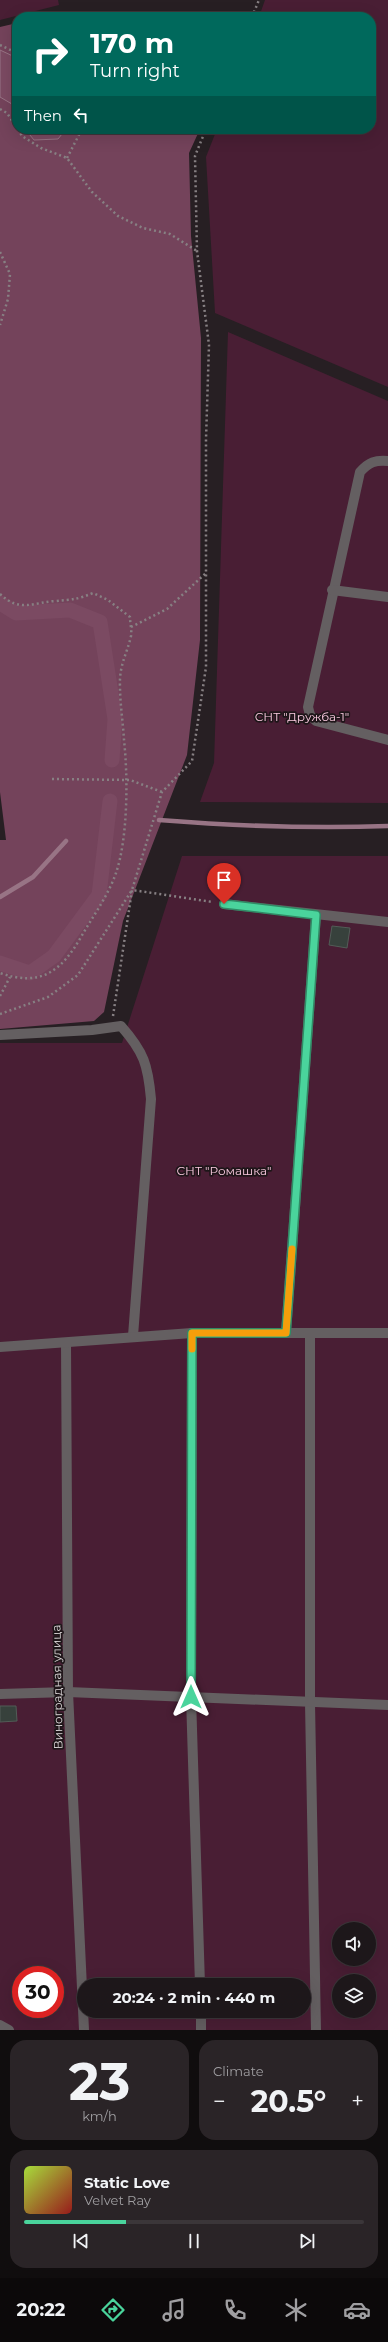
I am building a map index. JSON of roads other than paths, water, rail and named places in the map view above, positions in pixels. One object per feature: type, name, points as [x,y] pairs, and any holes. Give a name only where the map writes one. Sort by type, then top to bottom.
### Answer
[{"type":"street","points":[[388,461],[378,460],[368,463],[360,472],[332,590],[308,707],[310,715],[316,721],[388,740]]},
{"type":"street","points":[[332,590],[388,597]]},
{"type":"street","points":[[224,904],[388,922]]},
{"type":"street","points":[[286,1333],[316,915]]},
{"type":"street","points":[[0,1035],[92,1030],[120,1026],[134,1041],[149,1070],[151,1099],[133,1336]]},
{"type":"street","points":[[192,1333],[191,1697],[200,1978]]},
{"type":"street","points":[[0,1347],[66,1343],[133,1336],[192,1333],[388,1333]]},
{"type":"street","points":[[310,1333],[310,1703],[316,2030]]},
{"type":"street","name":"Виноградная улица","points":[[66,1343],[68,1692],[84,2030]]},
{"type":"street","points":[[0,1694],[68,1692],[388,1705]]},
{"type":"street","points":[[201,2018],[202,2030]]},
{"type":"street","points":[[0,2025],[9,2030]]},
{"type":"waterway","points":[[0,603],[16,613],[70,610],[100,622],[115,719],[112,760]]},
{"type":"waterway","points":[[0,963],[30,973],[54,956],[99,895],[110,801]]},
{"type":"waterway","points":[[159,820],[274,826],[388,826]]},
{"type":"waterway","points":[[0,897],[33,877],[66,841]]},
{"type":"park label","name":"СНТ \"Дружба-1\"","points":[[302,716]]},
{"type":"park label","name":"СНТ \"Ромашка\"","points":[[224,1170]]}]
